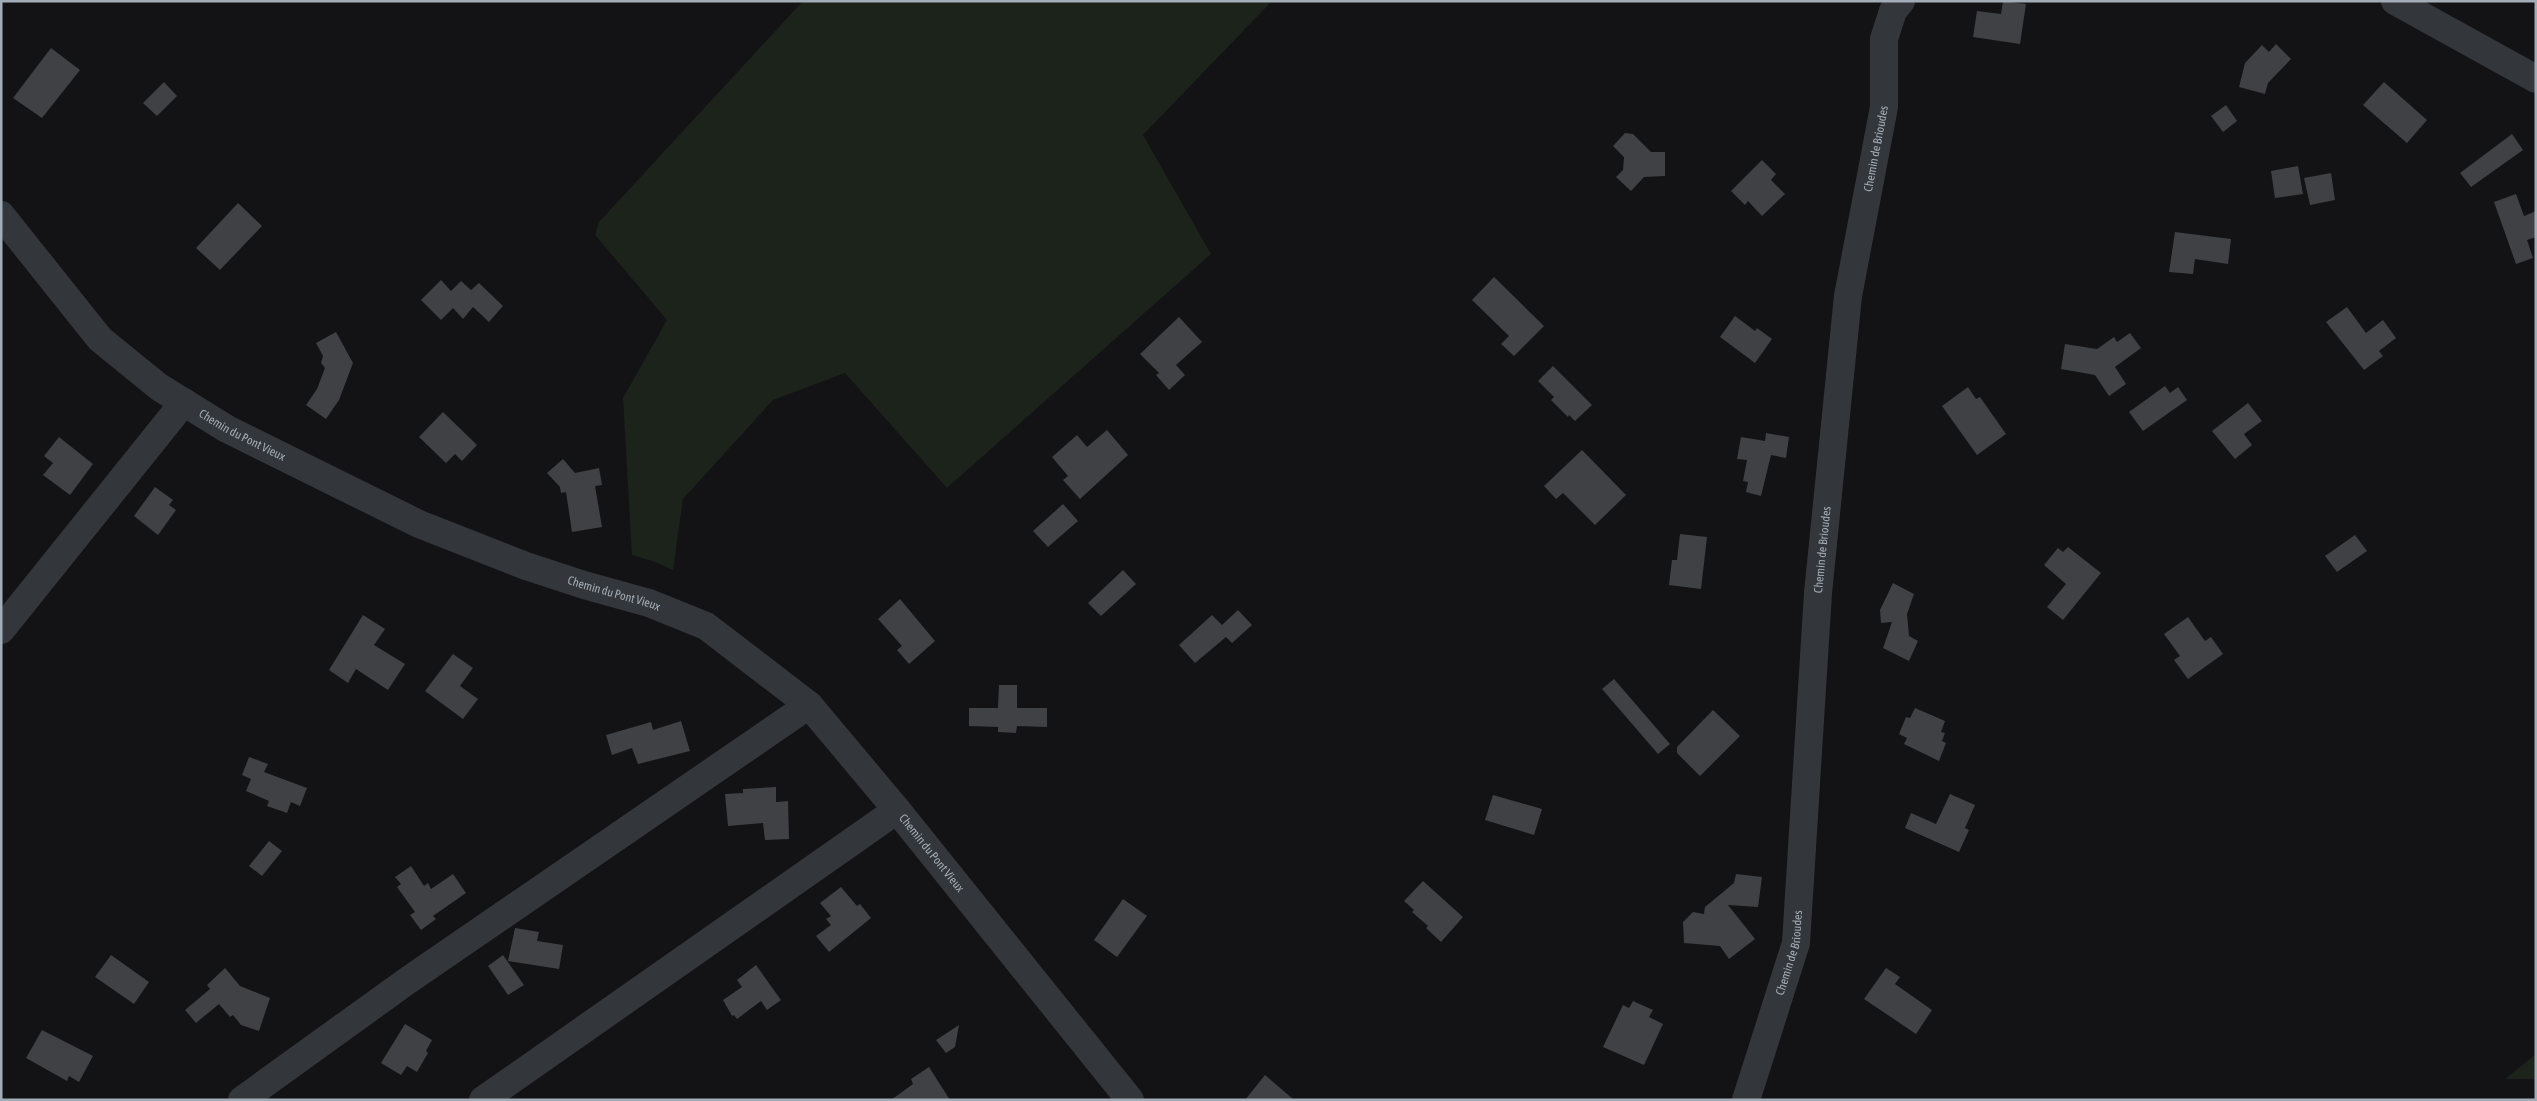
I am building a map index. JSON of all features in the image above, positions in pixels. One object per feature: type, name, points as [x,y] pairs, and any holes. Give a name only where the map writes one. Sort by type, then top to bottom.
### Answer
[{"type":"street","name":"Chemin de Brioudes","points":[[1746,1100],[1796,943],[1818,593],[1848,296],[1884,107],[1884,39],[1893,11],[1901,1]]},
{"type":"street","points":[[2395,1],[2536,79]]},
{"type":"street","name":"Chemin du Pont Vieux","points":[[1,215],[100,338],[159,387],[227,429],[419,524],[526,566],[649,603],[706,626],[809,705],[897,810],[1130,1100]]},
{"type":"street","points":[[1,630],[184,402]]},
{"type":"street","points":[[242,1100],[407,981],[809,705]]},
{"type":"street","points":[[483,1100],[897,810]]},
{"type":"shaded area","points":[[803,1],[1272,1],[1143,135],[1211,254],[947,488],[845,373],[773,400],[683,499],[673,570],[632,555],[623,398],[667,320],[595,235],[599,222]]},
{"type":"shaded area","points":[[2536,1054],[2536,1079],[2505,1079]]},
{"type":"building","points":[[2003,1],[2026,4],[2020,44],[1973,37],[1977,11],[2001,14]]},
{"type":"building","points":[[2276,44],[2291,59],[2268,83],[2265,94],[2239,87],[2245,63],[2262,45],[2269,52]]},
{"type":"building","points":[[51,48],[80,70],[42,118],[13,98]]},
{"type":"building","points":[[164,82],[177,96],[157,116],[143,103]]},
{"type":"building","points":[[2384,82],[2427,120],[2407,143],[2363,105]]},
{"type":"building","points":[[2226,105],[2237,121],[2223,132],[2211,116]]},
{"type":"building","points":[[1625,133],[1633,134],[1651,152],[1665,152],[1665,176],[1644,177],[1631,191],[1616,177],[1623,170],[1624,157],[1613,146]]},
{"type":"building","points":[[2512,134],[2523,150],[2471,187],[2460,173]]},
{"type":"building","points":[[1762,160],[1776,174],[1771,180],[1785,194],[1762,216],[1748,201],[1745,205],[1731,191]]},
{"type":"building","points":[[2298,166],[2303,194],[2275,198],[2271,171]]},
{"type":"building","points":[[2331,173],[2335,200],[2310,205],[2304,178]]},
{"type":"building","points":[[2516,194],[2524,216],[2536,211],[2536,237],[2527,240],[2533,258],[2516,264],[2494,202]]},
{"type":"building","points":[[238,203],[262,226],[220,270],[196,248]]},
{"type":"building","points":[[2175,232],[2231,239],[2228,264],[2195,259],[2193,274],[2169,272]]},
{"type":"building","points":[[1494,277],[1544,326],[1514,356],[1501,344],[1509,336],[1472,300]]},
{"type":"building","points":[[441,280],[451,291],[461,281],[471,290],[479,283],[503,306],[489,322],[473,307],[463,319],[453,308],[441,320],[421,300]]},
{"type":"building","points":[[2347,307],[2366,333],[2383,320],[2396,338],[2379,351],[2383,356],[2364,370],[2326,322]]},
{"type":"building","points":[[1735,316],[1755,331],[1757,328],[1772,339],[1755,363],[1720,337]]},
{"type":"building","points":[[1179,317],[1202,342],[1176,365],[1185,375],[1169,390],[1156,375],[1159,373],[1140,354]]},
{"type":"building","points":[[336,332],[353,363],[339,400],[326,419],[306,405],[317,389],[325,368],[321,363],[323,356],[316,343]]},
{"type":"building","points":[[2130,333],[2141,348],[2115,367],[2126,384],[2109,396],[2095,375],[2061,369],[2065,344],[2097,349],[2114,337],[2117,342]]},
{"type":"building","points":[[1553,366],[1592,405],[1575,421],[1569,415],[1568,417],[1551,400],[1554,397],[1538,381]]},
{"type":"building","points":[[2165,386],[2170,393],[2178,387],[2187,400],[2143,431],[2129,412]]},
{"type":"building","points":[[1968,387],[1976,399],[1980,397],[2006,434],[1977,455],[1942,406]]},
{"type":"building","points":[[2248,403],[2262,421],[2244,434],[2252,445],[2235,459],[2212,431]]},
{"type":"building","points":[[443,412],[477,445],[462,461],[455,454],[446,463],[419,437]]},
{"type":"building","points":[[1107,430],[1128,455],[1080,499],[1063,480],[1068,476],[1052,457],[1077,435],[1087,447]]},
{"type":"building","points":[[1766,433],[1789,437],[1786,458],[1771,455],[1761,496],[1746,492],[1748,482],[1743,481],[1747,460],[1737,459],[1741,437],[1765,441]]},
{"type":"building","points":[[59,437],[93,464],[70,495],[43,475],[53,463],[44,456]]},
{"type":"building","points":[[1582,450],[1626,495],[1595,525],[1563,493],[1556,499],[1544,486]]},
{"type":"building","points":[[563,459],[575,473],[599,468],[602,485],[595,486],[602,527],[572,532],[566,492],[561,493],[560,487],[547,473]]},
{"type":"building","points":[[155,487],[173,500],[169,505],[176,510],[158,535],[134,516]]},
{"type":"building","points":[[1063,504],[1078,521],[1048,547],[1033,531]]},
{"type":"building","points":[[1680,534],[1707,537],[1701,589],[1669,585],[1672,560],[1677,560]]},
{"type":"building","points":[[2355,535],[2367,551],[2337,572],[2325,556]]},
{"type":"building","points":[[2068,547],[2101,573],[2063,620],[2047,607],[2066,584],[2044,565],[2058,548],[2063,552]]},
{"type":"building","points":[[1123,570],[1136,584],[1101,616],[1088,603]]},
{"type":"building","points":[[1893,583],[1914,594],[1907,614],[1909,636],[1918,641],[1909,661],[1883,648],[1892,622],[1881,623],[1880,610]]},
{"type":"building","points":[[900,599],[935,641],[909,664],[897,650],[902,646],[878,619]]},
{"type":"building","points":[[1238,610],[1252,625],[1232,643],[1226,637],[1195,663],[1179,645],[1212,615],[1222,625]]},
{"type":"building","points":[[363,615],[385,629],[374,645],[405,664],[388,690],[356,669],[348,683],[329,670]]},
{"type":"building","points":[[2188,617],[2205,641],[2211,637],[2223,654],[2188,679],[2174,660],[2180,656],[2164,634]]},
{"type":"building","points":[[453,654],[473,668],[460,686],[478,699],[463,719],[425,691]]},
{"type":"building","points":[[1614,679],[1670,744],[1658,754],[1602,689]]},
{"type":"building","points":[[999,685],[1017,685],[1017,708],[1047,708],[1047,727],[1017,726],[1016,733],[998,732],[998,727],[969,726],[969,708],[998,708]]},
{"type":"building","points":[[1915,708],[1945,721],[1941,732],[1945,733],[1942,741],[1946,743],[1939,761],[1904,744],[1907,738],[1899,734],[1906,717],[1910,718]]},
{"type":"building","points":[[1713,710],[1740,736],[1700,776],[1677,753],[1677,747]]},
{"type":"building","points":[[681,721],[690,751],[638,764],[632,748],[612,755],[606,735],[651,722],[653,730]]},
{"type":"building","points":[[249,757],[268,764],[264,772],[307,788],[300,806],[291,802],[287,813],[267,806],[269,801],[246,791],[251,779],[242,775]]},
{"type":"building","points":[[776,787],[776,802],[788,801],[789,839],[765,840],[763,823],[728,826],[725,794],[743,793],[743,789]]},
{"type":"building","points":[[1950,794],[1975,805],[1965,828],[1969,830],[1959,852],[1905,828],[1911,813],[1936,824]]},
{"type":"building","points":[[1493,795],[1542,809],[1534,835],[1485,820]]},
{"type":"building","points":[[269,841],[282,851],[262,876],[249,866]]},
{"type":"building","points":[[411,866],[424,886],[428,883],[431,889],[453,874],[466,893],[433,916],[436,919],[421,930],[410,915],[415,912],[397,887],[401,884],[395,877]]},
{"type":"building","points":[[1736,874],[1762,877],[1758,907],[1728,905],[1755,939],[1729,959],[1720,946],[1684,943],[1683,922],[1693,912],[1704,914],[1705,907],[1734,883]]},
{"type":"building","points":[[1423,881],[1463,917],[1441,942],[1426,928],[1428,926],[1412,912],[1414,910],[1404,901]]},
{"type":"building","points":[[841,887],[857,906],[860,904],[871,918],[829,952],[816,936],[831,925],[826,919],[831,916],[820,903]]},
{"type":"building","points":[[1123,899],[1147,916],[1117,957],[1094,940]]},
{"type":"building","points":[[515,928],[539,932],[537,941],[563,945],[559,969],[508,961]]},
{"type":"building","points":[[111,955],[149,982],[134,1004],[95,977]]},
{"type":"building","points":[[503,955],[524,985],[508,995],[488,966]]},
{"type":"building","points":[[756,965],[781,1000],[767,1010],[761,1001],[737,1019],[734,1015],[732,1016],[723,1000],[742,987],[737,980]]},
{"type":"building","points":[[225,968],[240,986],[270,998],[259,1031],[241,1025],[233,1015],[230,1017],[219,1004],[196,1023],[185,1010],[210,989],[207,985]]},
{"type":"building","points":[[1886,968],[1900,977],[1895,984],[1932,1010],[1916,1034],[1864,999]]},
{"type":"building","points":[[1633,1001],[1653,1010],[1649,1017],[1663,1024],[1644,1065],[1603,1047],[1623,1005],[1629,1008]]},
{"type":"building","points":[[405,1024],[432,1040],[426,1051],[428,1053],[417,1072],[407,1066],[401,1075],[381,1063]]},
{"type":"building","points":[[959,1025],[955,1047],[946,1053],[936,1040]]},
{"type":"building","points":[[42,1030],[93,1056],[79,1082],[69,1076],[67,1081],[26,1058]]},
{"type":"building","points":[[929,1067],[950,1100],[891,1100],[913,1084],[911,1079]]},
{"type":"building","points":[[1265,1075],[1294,1100],[1245,1100]]}]
